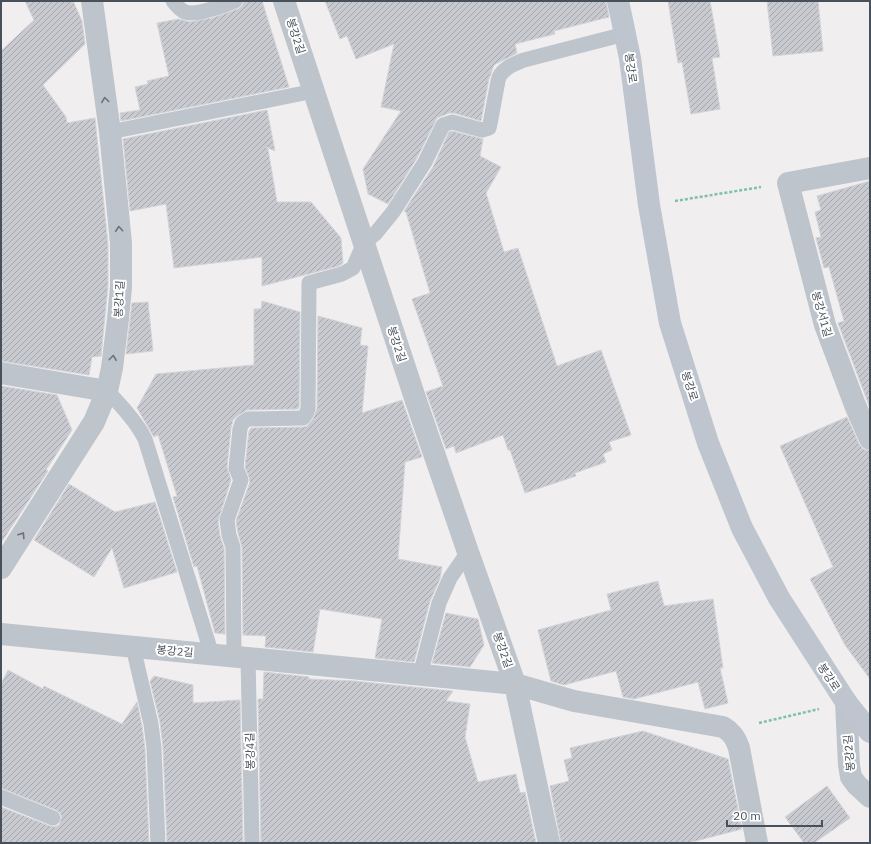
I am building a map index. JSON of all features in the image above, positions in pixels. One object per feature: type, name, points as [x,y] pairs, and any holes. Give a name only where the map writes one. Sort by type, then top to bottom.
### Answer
[{"type":"street","name":"봉강2길","points":[[284,1],[468,552],[515,684],[549,843]]},
{"type":"street","name":"봉강로","points":[[618,1],[630,58],[649,205],[670,323],[708,443],[742,528],[779,598],[846,702],[870,732]]},
{"type":"street","name":"봉강1길","points":[[1,568],[94,422],[107,391],[113,362],[121,287],[121,243],[110,132],[94,3]]},
{"type":"street","points":[[788,183],[870,168]]},
{"type":"street","name":"봉강서1길","points":[[788,183],[825,324],[855,405],[870,439]]},
{"type":"street","points":[[1,373],[107,391]]},
{"type":"street","name":"봉강2길","points":[[1,634],[515,684],[574,702],[715,725],[730,731]]},
{"type":"street","name":"봉강2길","points":[[846,702],[849,765],[852,777],[857,785],[870,797]]},
{"type":"street","points":[[730,731],[736,738],[739,748],[757,843]]},
{"type":"lane","points":[[173,1],[184,12],[190,13],[212,9],[235,1]]},
{"type":"lane","points":[[364,243],[375,234],[393,212],[425,162],[443,125],[452,122],[482,130],[488,128],[499,76],[501,73],[514,64],[524,60],[625,34]]},
{"type":"lane","points":[[110,132],[314,91]]},
{"type":"lane","name":"봉강4길","points":[[252,843],[233,547],[229,535],[227,520],[241,480],[236,468],[240,429],[242,423],[248,419],[303,418],[306,414],[308,409],[309,283],[342,274],[353,268],[364,243]]},
{"type":"lane","points":[[107,391],[119,402],[138,424],[145,439],[212,655]]},
{"type":"lane","points":[[420,675],[439,603],[450,578],[468,552]]},
{"type":"lane","points":[[133,647],[151,724],[154,748],[158,843]]},
{"type":"lane","points":[[1,797],[53,818]]},
{"type":"path","points":[[649,205],[788,183]]},
{"type":"path","points":[[730,731],[846,702]]},
{"type":"building","points":[[25,1],[73,1],[82,21],[85,44],[43,85],[66,117],[67,123],[95,118],[108,244],[108,286],[101,356],[92,357],[89,375],[1,361],[1,296],[3,283],[1,281],[1,51],[34,20]]},
{"type":"building","points":[[244,1],[262,1],[289,87],[121,121],[120,113],[140,110],[135,87],[148,84],[147,81],[169,76],[157,23],[179,19],[190,22],[212,18],[238,9],[242,6]]},
{"type":"building","points":[[325,1],[606,1],[609,17],[554,31],[555,34],[515,44],[517,53],[494,65],[489,79],[481,121],[454,113],[449,113],[437,118],[417,158],[388,204],[368,194],[363,169],[401,111],[381,107],[394,44],[356,59],[347,36],[340,39]]},
{"type":"building","points":[[668,1],[710,1],[720,57],[712,58],[720,109],[691,114],[682,62],[678,63]]},
{"type":"building","points":[[767,1],[818,1],[823,51],[773,56]]},
{"type":"building","points":[[267,110],[275,151],[266,147],[268,149],[277,202],[311,202],[341,238],[343,263],[339,266],[262,286],[262,257],[174,268],[166,204],[130,211],[123,139]]},
{"type":"building","points":[[452,131],[483,139],[480,156],[501,167],[486,193],[504,252],[518,248],[557,366],[601,350],[631,435],[609,442],[612,450],[603,454],[606,462],[575,473],[576,476],[525,493],[510,450],[508,450],[503,435],[456,453],[454,446],[446,449],[426,392],[443,386],[412,299],[430,293],[406,212],[404,211],[433,167],[449,132]]},
{"type":"building","points":[[870,181],[870,408],[838,323],[844,321],[829,267],[824,268],[816,238],[821,237],[815,212],[821,210],[817,196]]},
{"type":"building","points":[[262,301],[300,312],[299,407],[298,409],[247,410],[233,420],[227,467],[231,480],[218,521],[220,536],[224,548],[225,634],[215,633],[197,566],[194,567],[173,497],[177,496],[158,435],[154,437],[137,408],[156,374],[254,365],[254,309],[261,309]]},
{"type":"building","points":[[148,302],[153,351],[126,354],[132,303]]},
{"type":"building","points":[[318,316],[362,328],[360,345],[368,346],[362,413],[402,400],[422,457],[405,462],[398,559],[442,567],[440,579],[430,601],[414,662],[375,658],[382,619],[320,609],[313,652],[265,647],[266,636],[243,635],[242,547],[236,521],[250,482],[245,467],[249,431],[251,428],[304,427],[307,426],[313,419],[317,409]]},
{"type":"building","points":[[1,386],[57,395],[72,430],[46,470],[48,471],[1,543]]},
{"type":"building","points":[[847,417],[859,444],[863,449],[870,451],[870,679],[845,645],[810,579],[833,567],[780,446]]},
{"type":"building","points":[[69,484],[115,512],[155,502],[177,572],[124,588],[112,548],[94,577],[34,540]]},
{"type":"building","points":[[658,581],[664,606],[713,599],[723,668],[720,668],[728,703],[705,709],[698,682],[634,699],[623,697],[616,671],[564,685],[551,681],[538,630],[611,610],[607,594]]},
{"type":"building","points":[[446,613],[478,619],[484,645],[470,667],[432,663]]},
{"type":"building","points":[[8,670],[43,689],[44,686],[122,724],[137,702],[145,749],[149,843],[1,843],[1,807],[55,827],[59,825],[62,817],[56,810],[1,788],[1,684]]},
{"type":"building","points":[[264,672],[309,677],[309,679],[354,681],[453,691],[446,701],[470,704],[465,737],[478,782],[516,774],[520,793],[525,792],[536,843],[261,843],[258,699],[263,699]]},
{"type":"building","points":[[154,676],[193,685],[193,703],[240,700],[243,843],[167,843],[163,747],[160,722],[150,681]]},
{"type":"building","points":[[643,731],[728,759],[742,829],[688,843],[561,843],[550,786],[569,781],[564,760],[572,758],[570,748]]},
{"type":"building","points":[[827,786],[850,818],[814,843],[804,843],[785,817]]}]
